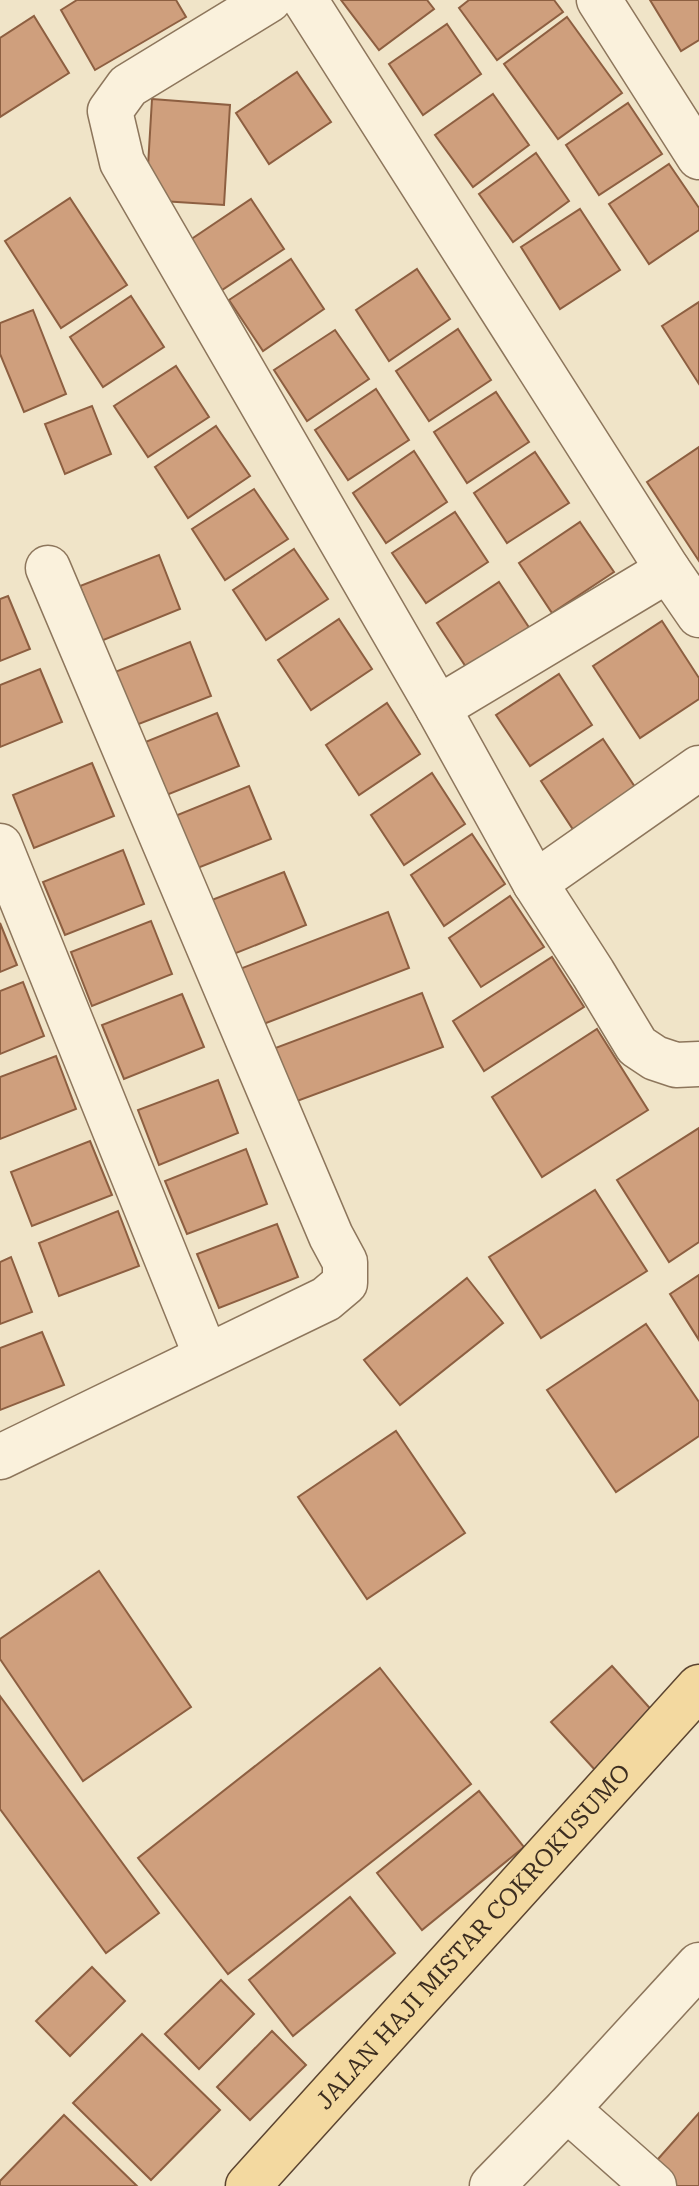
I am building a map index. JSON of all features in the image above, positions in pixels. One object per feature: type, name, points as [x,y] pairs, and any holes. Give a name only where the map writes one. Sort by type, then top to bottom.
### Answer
[{"type":"main road","name":"JALAN HAJI MISTAR COKROKUSUMO","points":[[248,2186],[699,1687]]},
{"type":"street","points":[[269,0],[128,86],[110,111],[122,162],[438,708],[535,883],[637,1046],[655,1058],[676,1065],[699,1064]]},
{"type":"street","points":[[305,0],[699,615]]},
{"type":"street","points":[[599,0],[699,157]]},
{"type":"street","points":[[0,1457],[326,1299],[345,1283],[345,1262],[331,1236],[48,568]]},
{"type":"street","points":[[438,708],[668,570]]},
{"type":"street","points":[[535,883],[699,768]]},
{"type":"street","points":[[0,846],[206,1356]]},
{"type":"street","points":[[492,2186],[699,1965]]},
{"type":"street","points":[[567,2109],[654,2186]]},
{"type":"building","points":[[77,0],[176,0],[186,17],[95,70],[61,10]]},
{"type":"building","points":[[341,0],[427,0],[434,9],[379,50]]},
{"type":"building","points":[[469,0],[554,0],[563,12],[497,60],[459,8]]},
{"type":"building","points":[[650,0],[699,0],[699,40],[681,51]]},
{"type":"building","points":[[34,16],[69,73],[0,117],[0,38]]},
{"type":"building","points":[[567,17],[622,93],[558,139],[504,64]]},
{"type":"building","points":[[447,24],[481,74],[423,115],[389,64]]},
{"type":"building","points":[[297,72],[331,122],[269,164],[236,113]]},
{"type":"building","points":[[493,94],[529,145],[473,187],[435,135]]},
{"type":"building","points":[[152,99],[230,105],[224,205],[146,200]]},
{"type":"building","points":[[628,103],[662,154],[599,195],[566,145]]},
{"type":"building","points":[[536,153],[569,201],[513,242],[479,194]]},
{"type":"building","points":[[669,164],[699,208],[699,230],[649,264],[609,204]]},
{"type":"building","points":[[70,198],[127,285],[61,328],[5,241]]},
{"type":"building","points":[[251,199],[284,249],[222,290],[190,240]]},
{"type":"building","points":[[580,209],[620,270],[560,309],[521,247]]},
{"type":"building","points":[[291,259],[324,309],[263,351],[229,300]]},
{"type":"building","points":[[417,269],[450,319],[389,361],[356,310]]},
{"type":"building","points":[[131,296],[164,347],[103,387],[70,337]]},
{"type":"building","points":[[699,302],[699,384],[662,326]]},
{"type":"building","points":[[33,310],[66,394],[24,412],[0,354],[0,323]]},
{"type":"building","points":[[458,329],[491,380],[429,421],[396,371]]},
{"type":"building","points":[[335,330],[369,379],[307,421],[274,370]]},
{"type":"building","points":[[176,366],[209,417],[148,457],[114,406]]},
{"type":"building","points":[[376,389],[409,440],[348,480],[315,430]]},
{"type":"building","points":[[496,392],[529,442],[467,483],[434,432]]},
{"type":"building","points":[[92,406],[111,454],[65,474],[45,424]]},
{"type":"building","points":[[216,426],[250,476],[188,518],[155,467]]},
{"type":"building","points":[[699,447],[699,561],[647,482]]},
{"type":"building","points":[[414,451],[447,502],[386,543],[353,493]]},
{"type":"building","points":[[535,452],[569,503],[507,543],[474,493]]},
{"type":"building","points":[[254,489],[288,539],[225,580],[192,529]]},
{"type":"building","points":[[455,512],[488,562],[426,603],[392,553]]},
{"type":"building","points":[[580,522],[614,572],[552,613],[519,563]]},
{"type":"building","points":[[294,549],[328,599],[266,640],[233,590]]},
{"type":"building","points":[[159,555],[180,609],[101,641],[80,586]]},
{"type":"building","points":[[499,582],[532,632],[470,673],[437,623]]},
{"type":"building","points":[[8,596],[30,649],[0,661],[0,599]]},
{"type":"building","points":[[339,619],[372,669],[311,710],[278,660]]},
{"type":"building","points":[[662,621],[699,678],[699,699],[640,738],[593,666]]},
{"type":"building","points":[[190,642],[211,696],[131,727],[110,674]]},
{"type":"building","points":[[40,669],[62,722],[0,747],[0,685]]},
{"type":"building","points":[[559,674],[592,725],[530,766],[496,715]]},
{"type":"building","points":[[387,703],[420,754],[359,795],[326,745]]},
{"type":"building","points":[[217,713],[239,766],[159,798],[138,745]]},
{"type":"building","points":[[603,739],[637,790],[574,831],[541,781]]},
{"type":"building","points":[[92,763],[114,816],[34,848],[13,795]]},
{"type":"building","points":[[432,773],[465,824],[404,865],[371,815]]},
{"type":"building","points":[[249,786],[271,839],[190,871],[170,818]]},
{"type":"building","points":[[472,834],[505,884],[444,926],[411,875]]},
{"type":"building","points":[[123,850],[144,904],[65,935],[43,882]]},
{"type":"building","points":[[284,872],[306,925],[226,957],[204,903]]},
{"type":"building","points":[[510,896],[544,947],[481,987],[449,938]]},
{"type":"building","points":[[388,912],[409,968],[253,1028],[232,972]]},
{"type":"building","points":[[151,921],[172,974],[92,1006],[71,952]]},
{"type":"building","points":[[0,923],[17,965],[0,972]]},
{"type":"building","points":[[552,957],[584,1007],[484,1071],[453,1021]]},
{"type":"building","points":[[23,982],[44,1036],[0,1054],[0,991]]},
{"type":"building","points":[[422,993],[443,1047],[289,1104],[270,1050]]},
{"type":"building","points":[[182,994],[204,1047],[124,1079],[102,1025]]},
{"type":"building","points":[[597,1029],[648,1110],[542,1177],[492,1097]]},
{"type":"building","points":[[56,1056],[76,1109],[0,1139],[0,1077]]},
{"type":"building","points":[[218,1080],[238,1133],[159,1165],[138,1110]]},
{"type":"building","points":[[699,1128],[699,1242],[669,1262],[617,1180]]},
{"type":"building","points":[[90,1141],[112,1195],[32,1226],[11,1172]]},
{"type":"building","points":[[246,1149],[267,1204],[187,1234],[165,1181]]},
{"type":"building","points":[[595,1190],[647,1271],[541,1338],[489,1257]]},
{"type":"building","points":[[118,1211],[139,1266],[59,1296],[39,1243]]},
{"type":"building","points":[[277,1224],[298,1277],[219,1308],[197,1254]]},
{"type":"building","points":[[11,1257],[32,1312],[0,1324],[0,1262]]},
{"type":"building","points":[[699,1275],[699,1340],[670,1294]]},
{"type":"building","points":[[467,1278],[503,1323],[400,1405],[364,1360]]},
{"type":"building","points":[[646,1324],[699,1402],[699,1436],[616,1492],[547,1390]]},
{"type":"building","points":[[42,1332],[64,1385],[0,1410],[0,1348]]},
{"type":"building","points":[[396,1431],[465,1533],[367,1599],[298,1497]]},
{"type":"building","points":[[99,1571],[191,1707],[83,1781],[0,1659],[0,1639]]},
{"type":"building","points":[[612,1666],[656,1715],[596,1771],[551,1722]]},
{"type":"building","points":[[380,1668],[471,1784],[228,1974],[138,1858]]},
{"type":"building","points":[[0,1696],[159,1913],[106,1953],[0,1809]]},
{"type":"building","points":[[479,1791],[524,1847],[422,1930],[377,1873]]},
{"type":"building","points":[[350,1897],[395,1953],[293,2036],[249,1980]]},
{"type":"building","points":[[92,1967],[125,2001],[70,2056],[36,2021]]},
{"type":"building","points":[[221,1980],[254,2014],[199,2069],[165,2034]]},
{"type":"building","points":[[272,2031],[306,2065],[250,2120],[217,2087]]},
{"type":"building","points":[[142,2034],[220,2110],[151,2180],[73,2103]]},
{"type":"building","points":[[699,2113],[699,2186],[671,2186],[650,2168]]},
{"type":"building","points":[[64,2115],[137,2186],[0,2186],[0,2181]]}]
